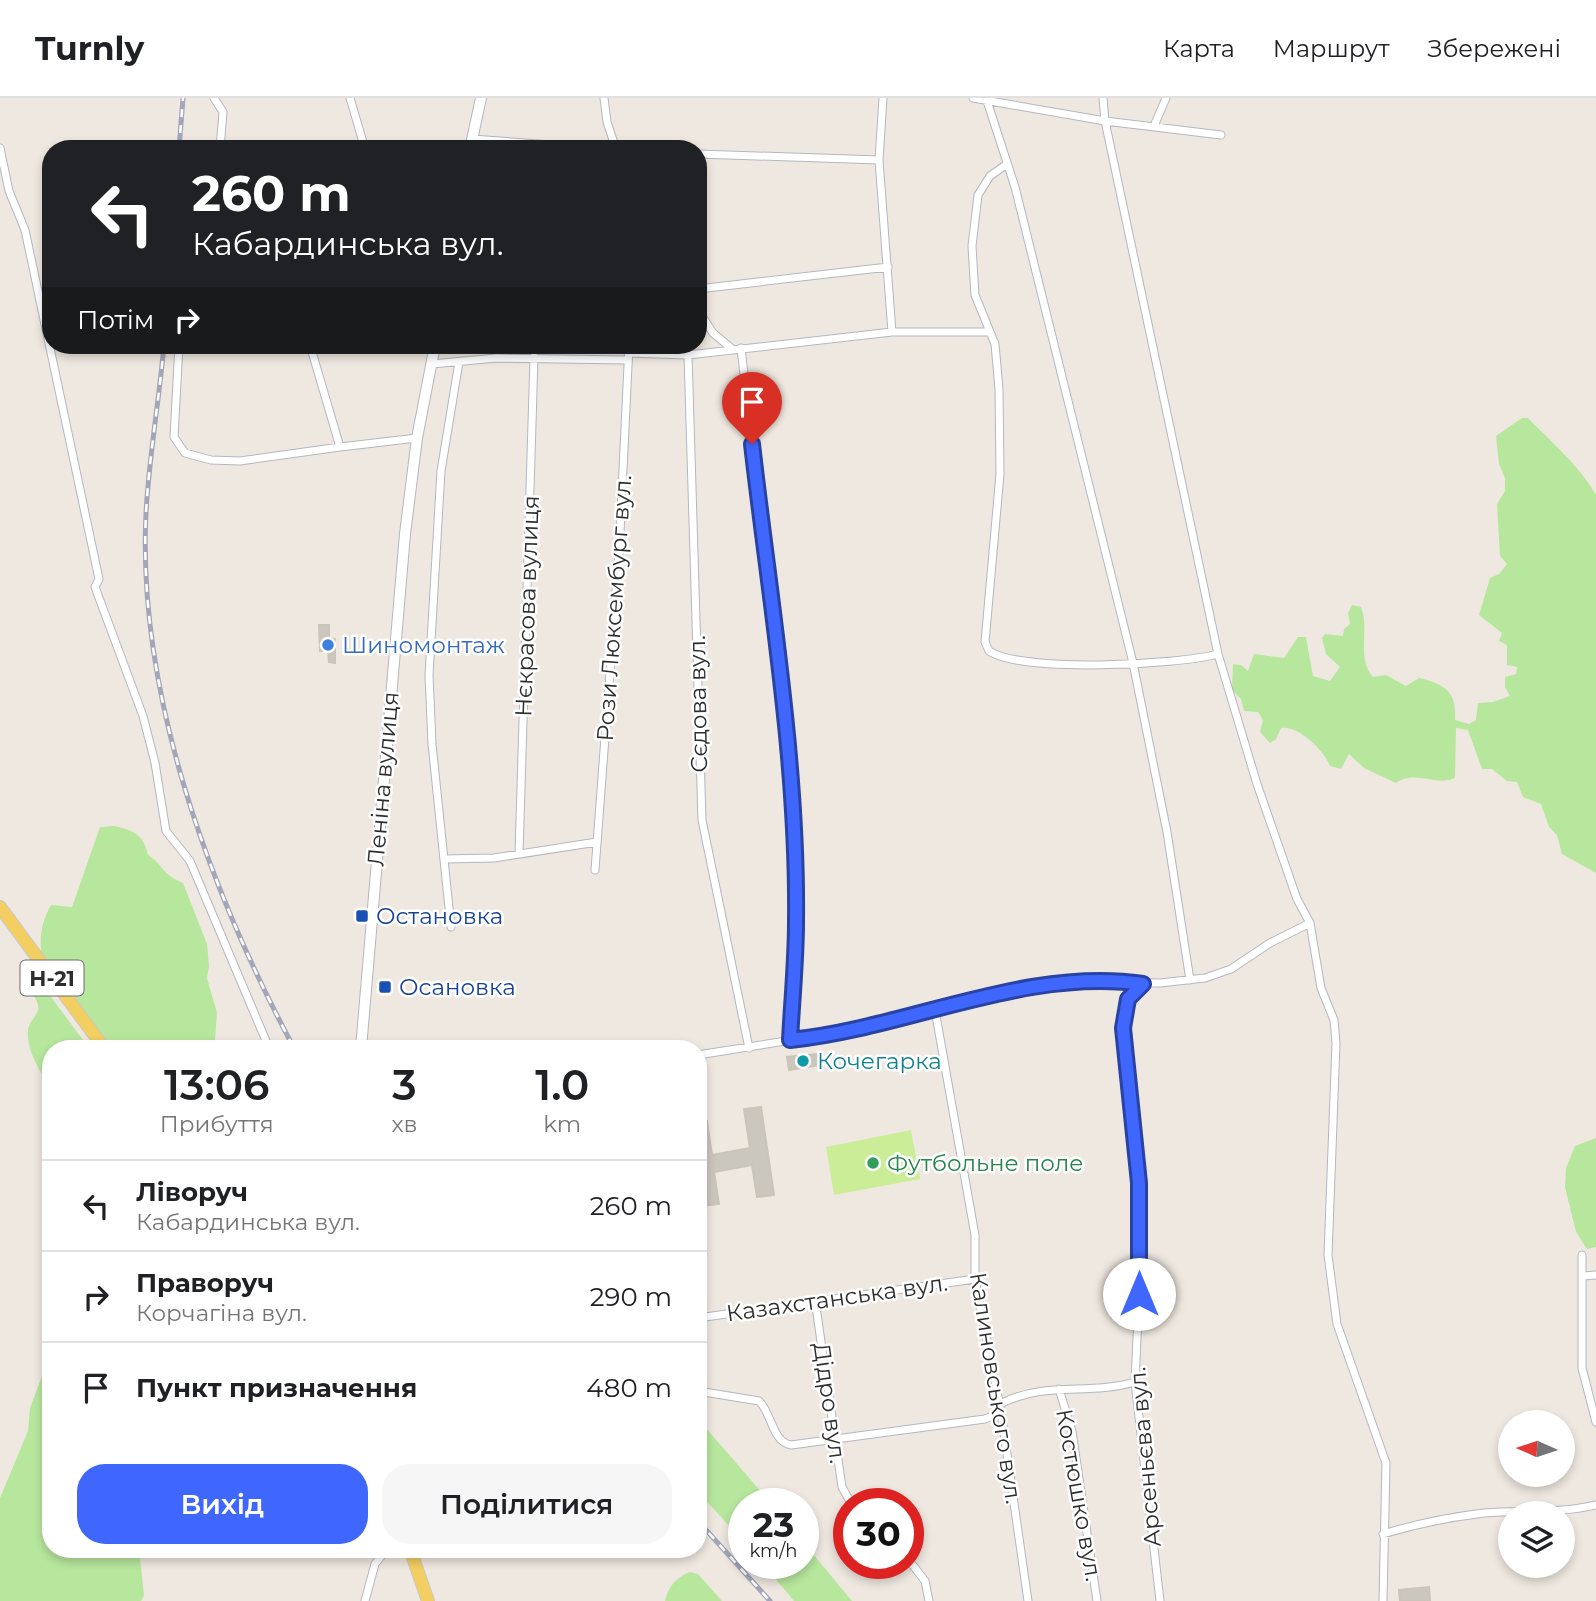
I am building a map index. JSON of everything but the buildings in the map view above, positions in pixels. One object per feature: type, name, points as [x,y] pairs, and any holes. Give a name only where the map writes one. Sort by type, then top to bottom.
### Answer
[{"type":"main road","points":[[472,140],[481,98]]},
{"type":"main road","name":"Леніна вулиця","points":[[362,1040],[380,799],[405,534],[417,438],[434,354]]},
{"type":"main road","name":"Н-21","points":[[0,907],[98,1040]]},
{"type":"main road","points":[[413,1558],[428,1601]]},
{"type":"street","points":[[214,98],[223,112],[221,140]]},
{"type":"street","points":[[350,98],[362,140]]},
{"type":"street","points":[[604,98],[613,140]]},
{"type":"street","points":[[883,98],[880,160],[892,332]]},
{"type":"street","points":[[973,98],[1105,121],[1221,135]]},
{"type":"street","points":[[1103,98],[1105,121],[1218,654],[1257,784],[1297,899],[1310,923],[1321,988],[1334,1020],[1336,1043],[1328,1255],[1332,1294],[1350,1363],[1370,1411],[1386,1463],[1388,1491],[1383,1534],[1383,1601]]},
{"type":"street","points":[[1154,126],[1166,98]]},
{"type":"street","points":[[987,101],[1007,164],[1091,483],[1133,663],[1167,832],[1190,980]]},
{"type":"street","points":[[0,148],[9,191],[25,230],[42,313]]},
{"type":"street","points":[[707,155],[880,160]]},
{"type":"street","points":[[1007,164],[982,187],[975,208],[972,276],[975,295],[995,344],[999,389],[1000,474],[985,642],[989,651],[1005,658],[1051,664],[1168,662],[1218,654]]},
{"type":"street","points":[[707,288],[888,267]]},
{"type":"street","points":[[707,324],[713,333],[732,349]]},
{"type":"street","points":[[707,350],[892,332],[990,332]]},
{"type":"street","points":[[741,348],[786,745],[793,841],[796,922],[790,1040]]},
{"type":"street","points":[[50,354],[99,579],[95,587],[143,716],[166,831],[190,861],[266,1040]]},
{"type":"street","points":[[178,354],[173,422],[179,448],[203,458],[225,461],[417,438]]},
{"type":"street","points":[[313,354],[340,447]]},
{"type":"street","points":[[432,364],[604,354]]},
{"type":"street","name":"Рози Люксембург вул.","points":[[595,870],[619,552],[628,354]]},
{"type":"street","name":"Сєдова вул.","points":[[692,354],[702,820],[749,1048]]},
{"type":"street","name":"Нєкрасова вулиця","points":[[519,855],[534,357]]},
{"type":"street","points":[[451,927],[430,722],[429,675],[441,471],[459,362]]},
{"type":"street","points":[[444,859],[519,855],[597,842]]},
{"type":"street","points":[[707,1054],[861,1029],[1069,981],[1143,984],[1190,980],[1219,974],[1310,923]]},
{"type":"street","name":"Арсеньєва вул.","points":[[1143,984],[1128,999],[1123,1028],[1139,1183],[1139,1294],[1135,1382],[1160,1601]]},
{"type":"street","name":"Калиновського вул.","points":[[935,1010],[975,1235],[975,1279],[1000,1408],[1028,1601]]},
{"type":"street","points":[[1582,1255],[1582,1368],[1596,1422]]},
{"type":"street","points":[[1584,1276],[1596,1275]]},
{"type":"street","name":"Казахстанська вул.","points":[[707,1317],[975,1279]]},
{"type":"street","name":"Дідро вул.","points":[[815,1300],[843,1488]]},
{"type":"street","points":[[707,1392],[759,1401],[766,1408],[783,1444],[985,1419],[1000,1408],[1037,1390],[1097,1389],[1135,1382]]},
{"type":"street","name":"Костюшко вул.","points":[[1059,1389],[1072,1432],[1097,1601]]},
{"type":"street","points":[[1383,1534],[1482,1513],[1566,1512],[1596,1505]]},
{"type":"street","points":[[365,1601],[375,1564],[380,1558]]},
{"type":"street","points":[[923,1579],[929,1601]]},
{"type":"green space","points":[[1522,418],[1528,418],[1565,455],[1596,495],[1596,873],[1562,854],[1557,835],[1549,827],[1541,804],[1523,797],[1517,782],[1507,781],[1492,769],[1482,769],[1468,730],[1456,728],[1455,778],[1440,781],[1411,778],[1396,783],[1364,768],[1349,754],[1341,769],[1330,766],[1310,740],[1295,730],[1281,728],[1276,739],[1270,743],[1260,732],[1263,720],[1258,712],[1244,711],[1241,699],[1232,690],[1233,664],[1241,665],[1248,671],[1254,654],[1284,658],[1298,637],[1306,637],[1313,676],[1330,681],[1340,667],[1326,654],[1322,638],[1325,634],[1343,636],[1344,629],[1350,624],[1348,613],[1352,605],[1361,607],[1365,661],[1373,677],[1386,675],[1406,686],[1419,678],[1436,683],[1451,696],[1455,720],[1469,724],[1476,720],[1478,703],[1493,702],[1510,696],[1505,687],[1505,677],[1516,674],[1517,667],[1507,665],[1507,645],[1499,641],[1502,633],[1479,615],[1490,578],[1499,574],[1507,564],[1500,556],[1497,504],[1505,491],[1505,478],[1499,464],[1496,436]]},
{"type":"green space","points":[[114,826],[137,834],[148,855],[170,876],[183,883],[207,944],[207,978],[217,1013],[215,1040],[103,1040],[42,957],[45,918],[51,905],[72,907],[100,827]]},
{"type":"green space","points":[[28,979],[42,985],[83,1040],[42,1040],[42,1074],[31,1052],[28,1037],[38,1003],[26,986]]},
{"type":"green space","name":"Футбольне поле","points":[[911,1130],[920,1179],[834,1195],[826,1147]]},
{"type":"green space","points":[[1596,1138],[1596,1247],[1587,1249],[1576,1232],[1565,1187],[1566,1168],[1575,1146]]},
{"type":"green space","points":[[42,1376],[42,1558],[140,1558],[144,1596],[141,1601],[0,1601],[0,1498],[28,1431],[30,1408]]},
{"type":"green space","points":[[707,1429],[758,1488],[728,1488],[728,1525],[707,1502]]},
{"type":"green space","points":[[819,1561],[852,1601],[794,1601],[775,1579],[819,1579]]},
{"type":"green space","points":[[690,1572],[698,1574],[722,1601],[665,1601],[673,1583]]},
{"type":"railway","points":[[180,140],[183,98]]},
{"type":"railway","points":[[163,354],[146,513],[146,582],[154,651],[167,720],[185,790],[208,857],[234,924],[290,1040]]},
{"type":"railway","points":[[707,1531],[770,1601]]},
{"type":"place","name":"Шиномонтаж","points":[[328,645]]},
{"type":"place","name":"Остановка","points":[[362,916]]},
{"type":"place","name":"Осановка","points":[[385,987]]},
{"type":"place","name":"Кочегарка","points":[[803,1061]]},
{"type":"place","name":"Футбольне поле","points":[[873,1163]]},
{"type":"route","points":[[752,444],[786,745],[793,841],[796,922],[790,1040],[861,1029],[1069,981],[1123,981],[1143,984],[1128,999],[1123,1028],[1139,1183],[1139,1294]]}]
